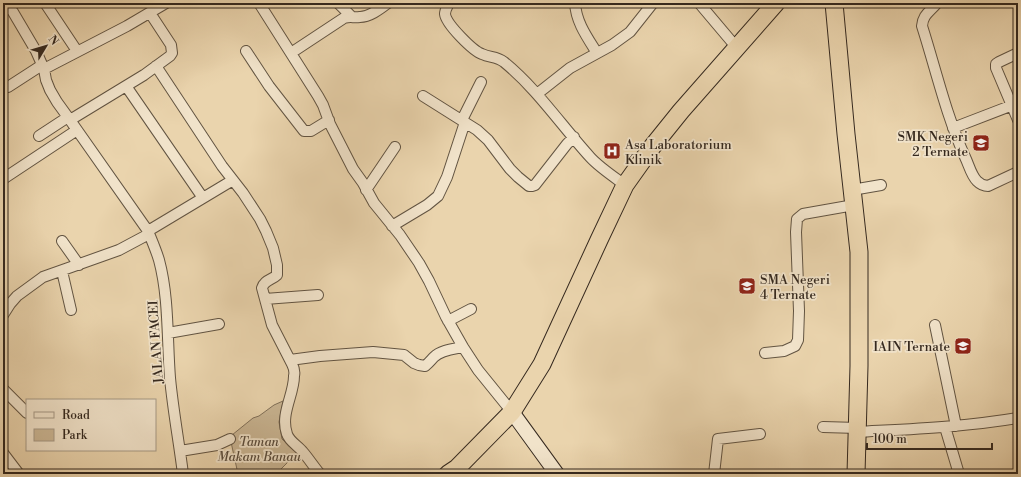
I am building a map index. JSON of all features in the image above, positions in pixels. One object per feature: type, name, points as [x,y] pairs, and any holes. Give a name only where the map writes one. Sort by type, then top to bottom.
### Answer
[{"type":"highway","points":[[448,474],[457,468],[512,412],[527,389],[542,364],[598,240],[625,186],[652,147],[681,111],[776,3]]},
{"type":"highway","points":[[834,3],[859,252],[859,366],[856,474]]},
{"type":"main road","points":[[512,412],[557,474]]},
{"type":"street","name":"JALAN FACEI","points":[[6,3],[36,51],[50,90],[57,102],[148,233],[154,244],[162,274],[168,333],[170,378],[183,474]]},
{"type":"street","points":[[45,3],[77,52]]},
{"type":"street","points":[[8,87],[43,67],[77,52],[127,26],[166,3]]},
{"type":"street","points":[[259,3],[323,105],[353,169],[374,203],[419,263],[463,348],[478,370],[512,412]]},
{"type":"street","points":[[338,3],[351,16]]},
{"type":"street","points":[[291,53],[344,18],[370,15],[388,3]]},
{"type":"street","points":[[449,3],[445,14],[446,18],[467,43],[481,54],[492,56],[503,61],[537,94],[591,158],[625,186]]},
{"type":"street","points":[[575,3],[579,24],[597,53]]},
{"type":"street","points":[[537,94],[570,68],[612,45],[630,32],[653,3]]},
{"type":"street","points":[[699,3],[737,48]]},
{"type":"street","points":[[937,3],[926,13],[922,21],[922,26],[945,105],[953,128],[973,174],[978,182],[984,186],[988,186],[1018,172]]},
{"type":"street","points":[[39,136],[126,86],[170,56],[172,53],[171,46],[150,13]]},
{"type":"street","points":[[246,51],[269,86],[304,131],[311,131],[329,120]]},
{"type":"street","points":[[1018,53],[996,64],[996,68],[1015,104],[1018,120]]},
{"type":"street","points":[[156,66],[222,166],[243,193],[266,230],[273,248],[277,275],[266,281],[262,288],[272,325],[294,370],[294,377],[286,411],[285,421],[287,435],[304,453],[320,474]]},
{"type":"street","points":[[392,226],[427,205],[438,196],[447,177],[463,121],[481,82]]},
{"type":"street","points":[[126,86],[203,198]]},
{"type":"street","points":[[423,96],[483,134],[510,169],[518,178],[529,186],[534,184],[574,137]]},
{"type":"street","points":[[953,128],[1015,104]]},
{"type":"street","points":[[3,179],[77,130]]},
{"type":"street","points":[[366,190],[395,147]]},
{"type":"street","points":[[3,315],[17,296],[43,277],[119,250],[233,180]]},
{"type":"street","points":[[765,353],[784,351],[795,346],[798,340],[799,311],[796,232],[797,219],[803,214],[853,198],[881,185]]},
{"type":"street","points":[[62,241],[79,265]]},
{"type":"street","points":[[62,271],[71,310]]},
{"type":"street","points":[[265,300],[318,295]]},
{"type":"street","points":[[3,296],[10,304]]},
{"type":"street","points":[[448,321],[471,309]]},
{"type":"street","points":[[168,333],[219,324]]},
{"type":"street","points":[[935,325],[959,474]]},
{"type":"street","points":[[290,360],[373,352],[404,355],[414,363],[425,366],[434,356],[453,349],[463,348]]},
{"type":"street","points":[[3,389],[26,412]]},
{"type":"street","points":[[823,427],[858,430],[951,426],[997,422],[1018,418]]},
{"type":"street","points":[[714,474],[718,438],[760,434]]},
{"type":"street","points":[[180,452],[217,444],[230,439]]},
{"type":"street","points":[[3,453],[19,474]]},
{"type":"green space","name":"Taman Makam Banau","points":[[283,401],[279,422],[282,439],[297,453],[276,474],[238,474],[231,442],[232,435],[253,418],[259,416],[274,405]]},
{"type":"place","name":"SMK Negeri 2 Ternate","points":[[981,143]]},
{"type":"place","name":"Asa Laboratorium Klinik","points":[[612,151]]},
{"type":"place","name":"SMA Negeri 4 Ternate","points":[[747,286]]},
{"type":"place","name":"IAIN Ternate","points":[[963,346]]}]
